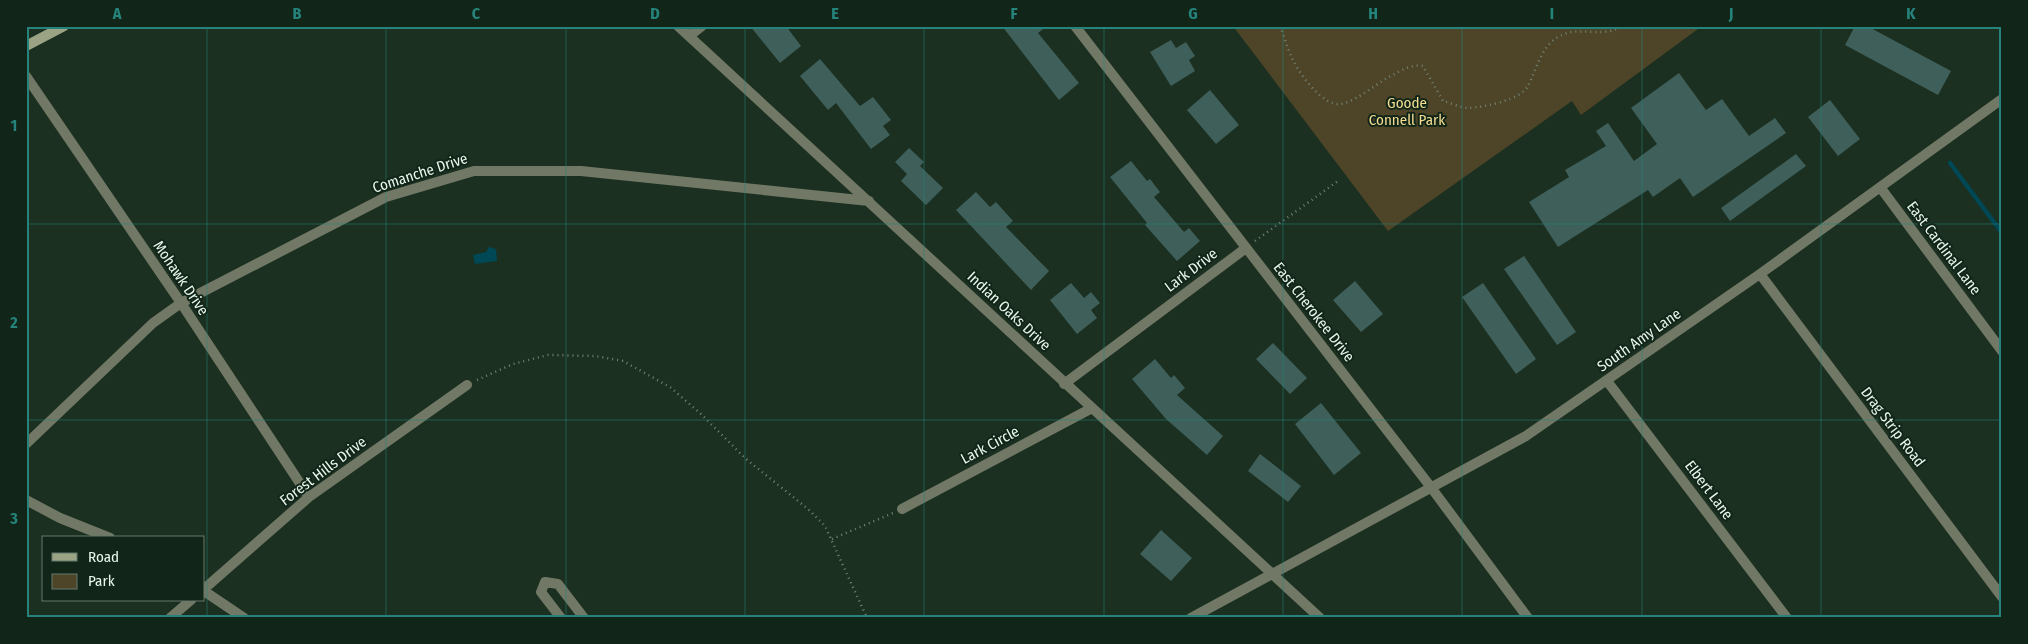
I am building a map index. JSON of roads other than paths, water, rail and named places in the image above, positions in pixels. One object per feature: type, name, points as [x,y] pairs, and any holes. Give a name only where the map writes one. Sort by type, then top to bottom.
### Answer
[{"type":"street","points":[[26,46],[64,26]]},
{"type":"street","name":"Indian Oaks Drive","points":[[678,26],[869,201],[1064,384],[1273,573],[1320,618]]},
{"type":"street","points":[[689,36],[702,26]]},
{"type":"street","name":"East Cherokee Drive","points":[[1075,26],[1430,486],[1528,618]]},
{"type":"street","name":"Mohawk Drive","points":[[26,76],[181,303],[309,498]]},
{"type":"street","name":"South Amy Lane","points":[[1273,573],[1430,486],[1526,436],[1760,274],[2002,99]]},
{"type":"street","name":"Comanche Drive","points":[[26,444],[153,323],[181,303],[386,197],[474,171],[581,171],[869,201]]},
{"type":"street","name":"East Cardinal Lane","points":[[1880,187],[2002,351]]},
{"type":"street","name":"Lark Drive","points":[[1064,384],[1246,248]]},
{"type":"street","name":"Drag Strip Road","points":[[1760,274],[2002,597]]},
{"type":"street","name":"Elbert Lane","points":[[1607,381],[1787,618]]},
{"type":"street","name":"Forest Hills Drive","points":[[205,589],[309,498],[467,385]]},
{"type":"street","name":"Lark Circle","points":[[902,509],[1092,408]]},
{"type":"street","points":[[26,500],[60,518],[105,536]]},
{"type":"street","points":[[1191,618],[1273,573]]},
{"type":"street","points":[[560,618],[542,592],[545,582],[558,584],[584,618]]},
{"type":"street","points":[[205,591],[244,618]]},
{"type":"street","points":[[170,618],[189,602]]},
{"type":"water","points":[[489,247],[496,249],[497,261],[475,264],[473,255],[486,252]]},
{"type":"waterway","points":[[1950,163],[2002,233]]},
{"type":"park label","name":"Goode Connell Park","points":[[1407,112]]}]
